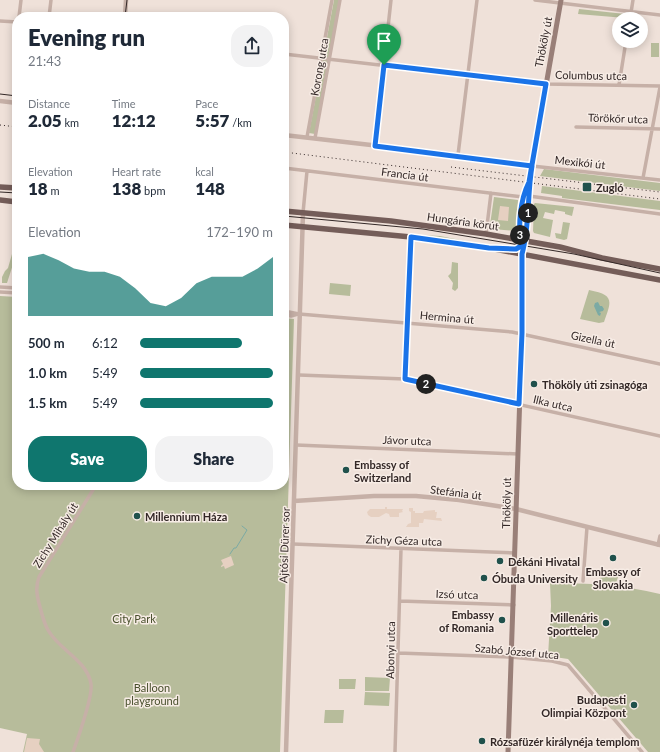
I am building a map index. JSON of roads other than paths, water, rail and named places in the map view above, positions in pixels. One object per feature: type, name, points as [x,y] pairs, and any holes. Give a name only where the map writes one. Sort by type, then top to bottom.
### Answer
[{"type":"main road","name":"Thököly út","points":[[522,242],[529,196],[529,182],[561,2]]},
{"type":"main road","name":"Thököly út","points":[[508,752],[522,333],[523,197],[529,182]]},
{"type":"main road","points":[[0,186],[12,187]]},
{"type":"main road","points":[[0,200],[12,201]]},
{"type":"main road","name":"Hungária körút","points":[[289,212],[391,221],[486,234],[522,242],[560,247],[602,258],[660,269]]},
{"type":"main road","points":[[289,226],[411,237],[489,248],[660,280]]},
{"type":"main road","points":[[489,248],[516,249],[522,242]]},
{"type":"street","points":[[20,12],[21,0]]},
{"type":"street","points":[[50,12],[51,0]]},
{"type":"street","points":[[125,12],[126,0]]},
{"type":"street","name":"Korong utca","points":[[307,137],[332,0]]},
{"type":"street","name":"Korong utca","points":[[315,138],[340,0]]},
{"type":"street","points":[[375,146],[391,0]]},
{"type":"street","points":[[458,155],[477,0]]},
{"type":"street","points":[[535,0],[561,2],[631,12],[633,0]]},
{"type":"street","points":[[648,14],[660,15]]},
{"type":"street","points":[[0,21],[12,22]]},
{"type":"street","points":[[619,85],[625,48]]},
{"type":"street","name":"Columbus utca","points":[[289,55],[546,84],[660,86]]},
{"type":"street","points":[[643,178],[660,86]]},
{"type":"street","points":[[0,101],[12,102]]},
{"type":"street","name":"Törökőr utca","points":[[576,126],[660,129]]},
{"type":"street","name":"Mexikói út","points":[[289,135],[458,155],[532,166],[660,180]]},
{"type":"street","name":"Francia út","points":[[289,169],[523,197]]},
{"type":"street","name":"Ajtósi Dürer sor","points":[[286,752],[299,375],[299,314],[302,227],[307,171]]},
{"type":"street","points":[[486,234],[491,193]]},
{"type":"street","points":[[529,196],[660,214]]},
{"type":"street","points":[[405,379],[411,237]]},
{"type":"street","points":[[0,287],[12,288]]},
{"type":"street","points":[[0,292],[12,293]]},
{"type":"street","name":"Hermina út","points":[[289,312],[522,333]]},
{"type":"street","name":"Hermina út","points":[[289,316],[299,314]]},
{"type":"street","name":"Gizella út","points":[[522,333],[660,364]]},
{"type":"street","name":"Ilka utca","points":[[299,375],[405,379],[660,436]]},
{"type":"street","name":"Jávor utca","points":[[296,444],[518,454]]},
{"type":"street","name":"Zichy Mihály út","points":[[74,752],[92,685],[84,668],[48,631],[36,586],[39,577],[93,490]]},
{"type":"street","name":"Stefánia út","points":[[294,501],[356,496],[416,496],[459,500],[516,509],[659,545]]},
{"type":"street","points":[[583,581],[587,527]]},
{"type":"street","points":[[659,545],[660,536]]},
{"type":"street","name":"Zichy Géza utca","points":[[293,544],[515,553]]},
{"type":"street","name":"Abonyi utca","points":[[395,752],[401,549]]},
{"type":"street","name":"Izsó utca","points":[[400,601],[514,605]]},
{"type":"street","name":"Szabó József utca","points":[[398,653],[511,657],[552,661],[568,665],[642,752]]},
{"type":"water","points":[[598,302],[604,309],[603,311],[599,312],[601,313],[600,316],[598,315],[594,306],[595,303]]},
{"type":"waterway","points":[[230,554],[234,548],[236,548],[247,530],[242,526]]},
{"type":"tram line","points":[[126,12],[127,0]]},
{"type":"tram line","points":[[0,94],[12,95]]},
{"type":"tram line","points":[[0,192],[12,193]]},
{"type":"tram line","points":[[289,216],[423,229],[574,254],[660,273]]},
{"type":"railway","points":[[0,125],[12,126]]},
{"type":"railway","points":[[289,153],[660,199]]},
{"type":"railway","points":[[451,167],[660,192]]},
{"type":"place","name":"Zugló","points":[[587,187]]},
{"type":"place","name":"Thököly úti zsinagóga","points":[[534,384]]},
{"type":"place","name":"Embassy of Switzerland","points":[[346,470]]},
{"type":"place","name":"Millennium Háza","points":[[137,516]]},
{"type":"place","name":"Embassy of Slovakia","points":[[613,558]]},
{"type":"place","name":"Dékáni Hivatal","points":[[500,561]]},
{"type":"place","name":"Óbuda University","points":[[484,578]]},
{"type":"place","name":"Embassy of Romania","points":[[502,620]]},
{"type":"place","name":"Millenáris Sporttelep","points":[[606,623]]},
{"type":"place","name":"Budapesti Olimpiai Központ","points":[[634,705]]},
{"type":"place","name":"Rózsafüzér királynéja templom","points":[[482,741]]},
{"type":"park label","name":"City Park","points":[[134,618]]},
{"type":"park label","name":"Balloon playground","points":[[152,693]]}]
